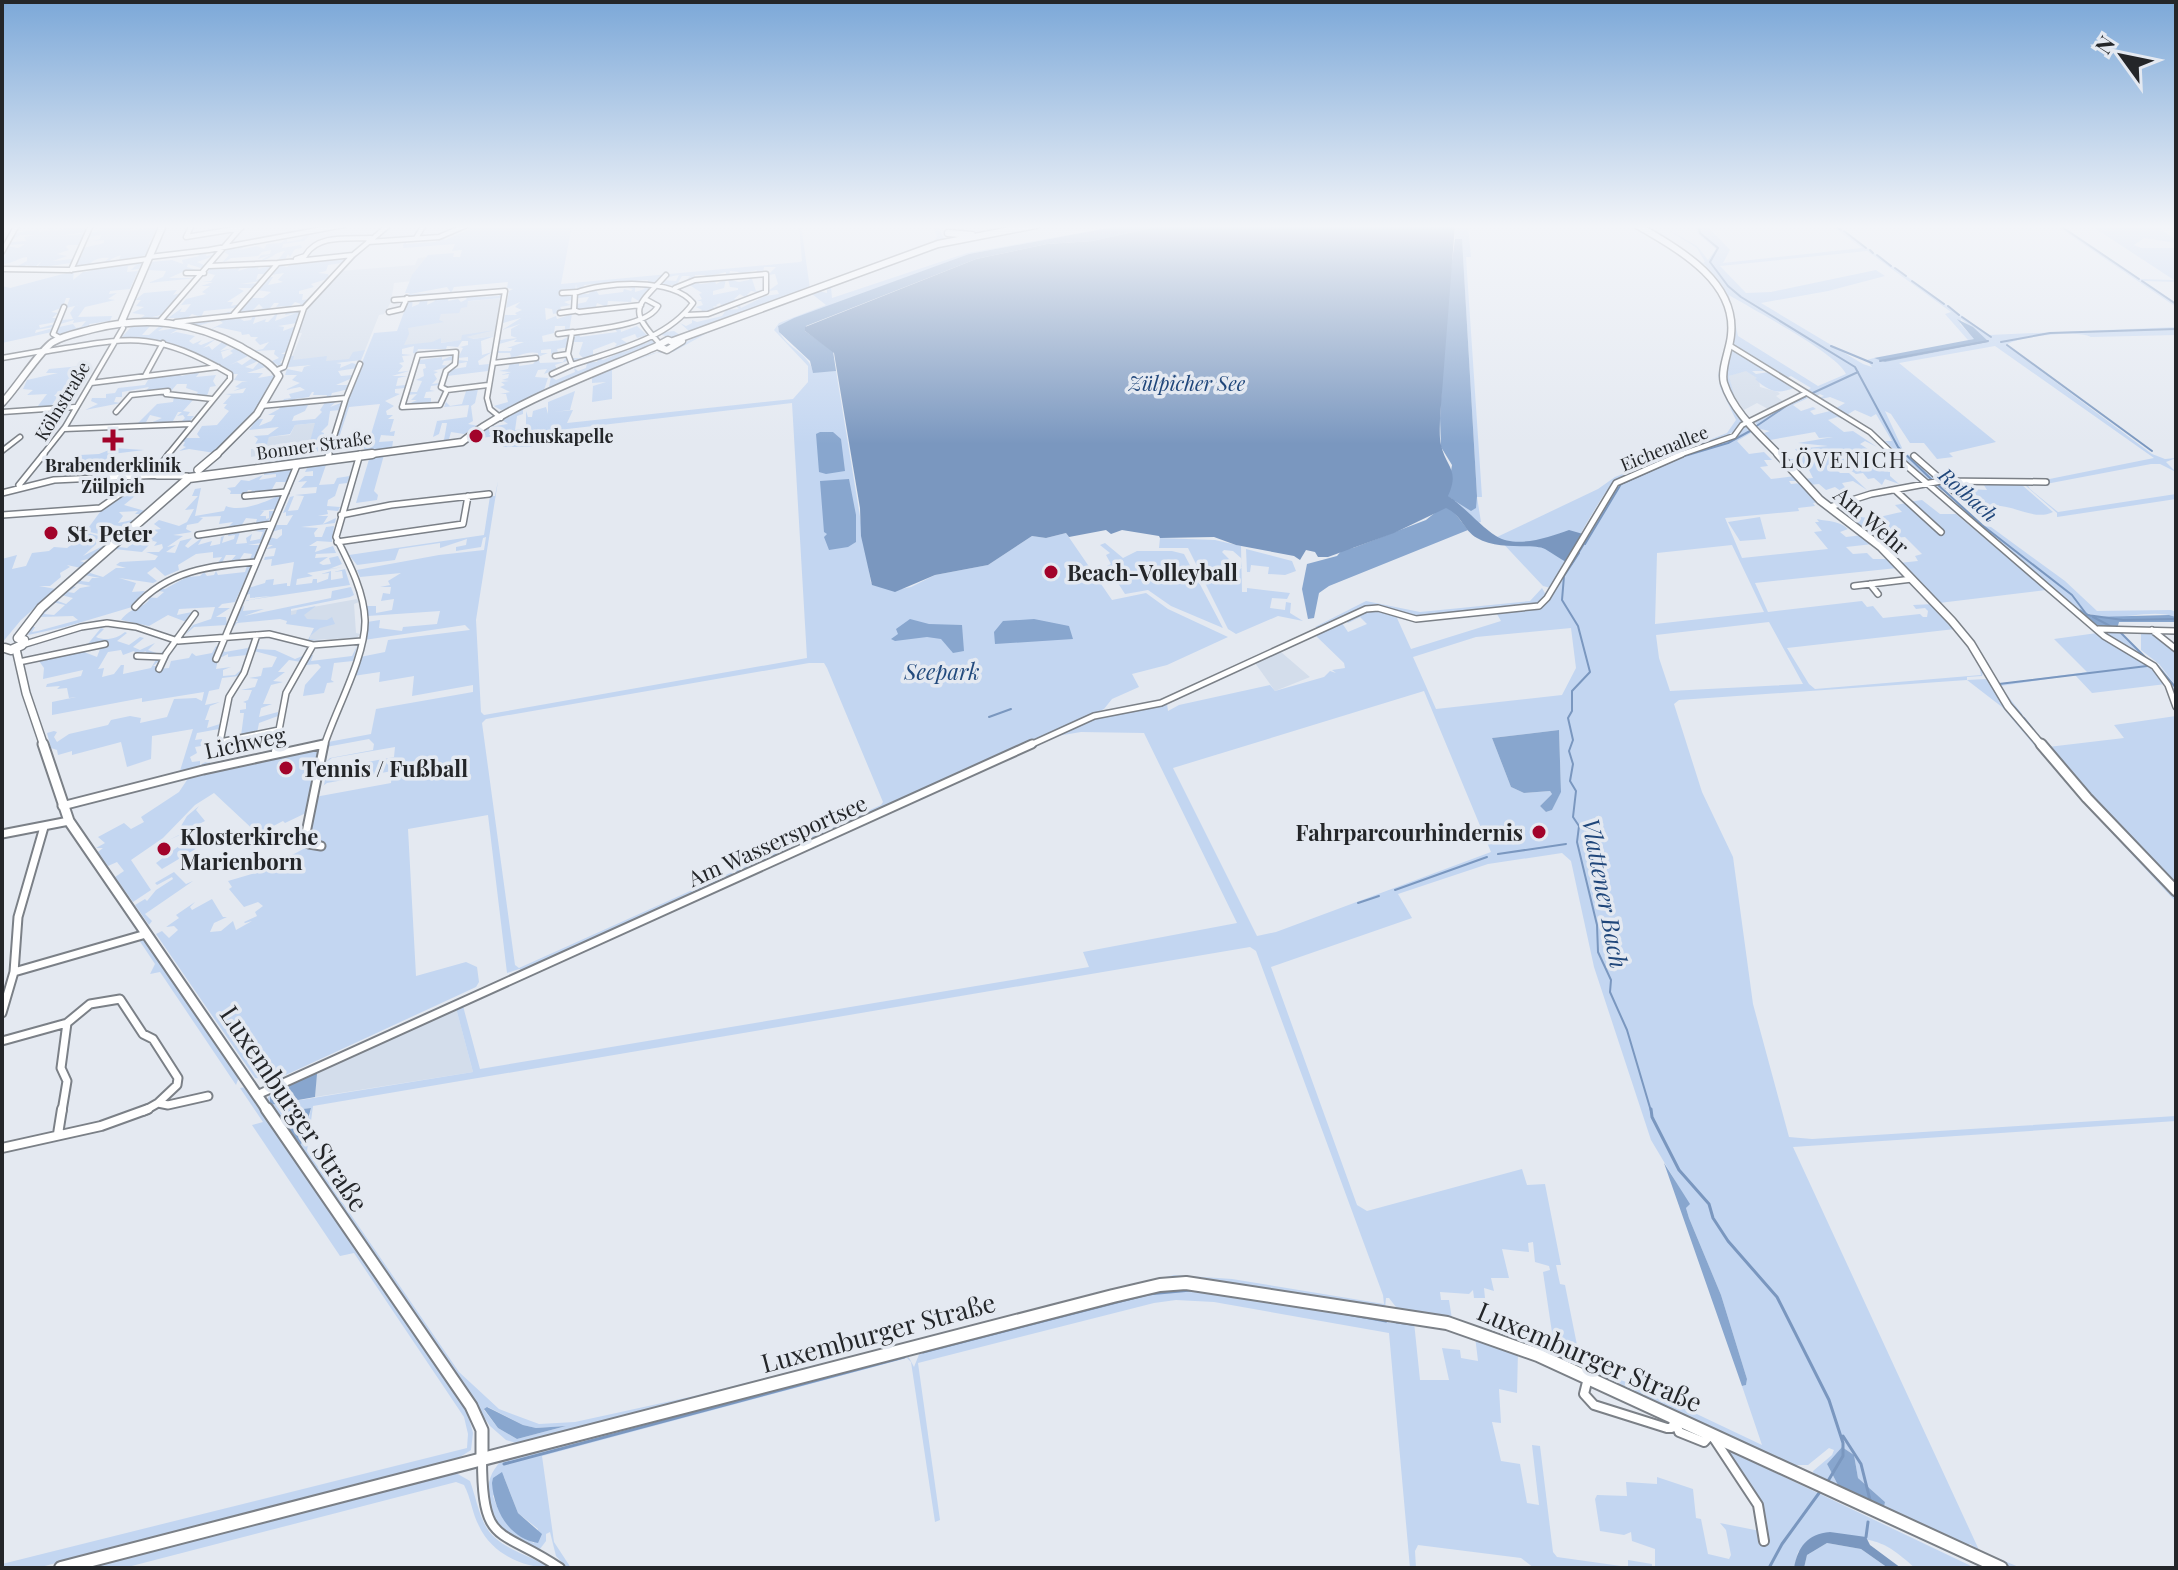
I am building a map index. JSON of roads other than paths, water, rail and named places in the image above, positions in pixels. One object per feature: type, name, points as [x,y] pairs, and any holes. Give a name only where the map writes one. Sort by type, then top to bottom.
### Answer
[{"type":"main road","name":"Bonner Straße","points":[[188,476],[199,472],[298,463],[461,439],[502,416],[620,363],[793,298]]},
{"type":"main road","points":[[4,648],[20,643],[41,608],[188,476]]},
{"type":"main road","name":"Luxemburger Straße","points":[[482,1459],[1113,1296],[1175,1283],[1214,1285],[1453,1324],[1500,1339],[2001,1568]]},
{"type":"main road","points":[[61,1568],[482,1459]]},
{"type":"street","points":[[124,325],[134,298]]},
{"type":"street","points":[[160,321],[181,298]]},
{"type":"street","points":[[233,315],[247,298]]},
{"type":"street","points":[[277,370],[284,366],[304,308],[313,298]]},
{"type":"street","points":[[394,300],[405,298]]},
{"type":"street","points":[[389,312],[403,309],[407,298]]},
{"type":"street","points":[[502,416],[489,406],[488,385],[503,298]]},
{"type":"street","points":[[574,311],[576,298]]},
{"type":"street","points":[[686,315],[692,306],[691,298]]},
{"type":"street","points":[[552,374],[651,334],[686,315],[708,314],[749,298]]},
{"type":"street","name":"Am Wehr","points":[[1721,298],[1730,316],[1729,345],[1722,373],[1731,399],[1830,507],[1878,545],[1969,641],[2008,706],[2063,771],[2176,891]]},
{"type":"street","points":[[558,334],[639,321],[658,308],[655,302],[645,299],[639,321],[666,344]]},
{"type":"street","points":[[560,313],[641,305]]},
{"type":"street","points":[[60,338],[53,334],[64,307]]},
{"type":"street","points":[[2,403],[21,383],[42,352],[60,338],[124,325],[304,308]]},
{"type":"street","points":[[176,322],[225,339],[277,370]]},
{"type":"street","name":"Kölnstraße","points":[[15,486],[64,429],[124,325]]},
{"type":"street","points":[[572,365],[567,359],[573,332]]},
{"type":"street","points":[[2,358],[113,341],[144,340],[163,343],[230,374],[231,378],[190,424],[154,474]]},
{"type":"street","points":[[145,376],[163,343]]},
{"type":"street","points":[[1729,345],[1806,396],[1868,430],[1936,482],[2106,638],[2154,666],[2168,685],[2176,707]]},
{"type":"street","points":[[459,347],[455,364],[446,371],[441,387],[447,390],[488,385]]},
{"type":"street","points":[[447,390],[440,405],[402,407],[416,356],[451,351],[456,354]]},
{"type":"street","points":[[555,356],[568,354]]},
{"type":"street","points":[[493,363],[536,358]]},
{"type":"street","points":[[327,459],[360,364]]},
{"type":"street","points":[[91,383],[218,367]]},
{"type":"street","points":[[199,472],[236,438],[261,406],[278,382],[277,370]]},
{"type":"street","points":[[116,412],[134,395],[168,391],[166,394],[212,399]]},
{"type":"street","name":"Eichenallee","points":[[1550,594],[1617,482],[1673,457],[1734,436],[1742,425],[1753,426],[1806,396]]},
{"type":"street","points":[[261,406],[346,398]]},
{"type":"street","points":[[2,412],[75,407]]},
{"type":"street","points":[[64,429],[190,424]]},
{"type":"street","points":[[2,451],[20,437]]},
{"type":"street","points":[[321,846],[309,844],[306,833],[324,744],[362,641],[365,615],[353,570],[337,542],[341,515],[360,454]]},
{"type":"street","points":[[1914,456],[1936,482],[1955,492]]},
{"type":"street","points":[[216,659],[298,463]]},
{"type":"street","points":[[154,474],[167,478],[188,476]]},
{"type":"street","points":[[3,484],[15,486],[154,474],[188,476]]},
{"type":"street","points":[[2,515],[100,509],[133,485],[141,475]]},
{"type":"street","points":[[1830,507],[1936,482],[2046,482]]},
{"type":"street","points":[[2,493],[15,486]]},
{"type":"street","points":[[1895,490],[1941,532]]},
{"type":"street","points":[[245,496],[286,492]]},
{"type":"street","points":[[341,515],[391,505],[489,494]]},
{"type":"street","points":[[337,542],[463,524],[468,496]]},
{"type":"street","points":[[198,535],[272,524]]},
{"type":"street","points":[[135,607],[153,586],[175,574],[194,568],[256,562]]},
{"type":"street","points":[[1854,586],[1912,579]]},
{"type":"street","points":[[1870,584],[1878,594]]},
{"type":"street","name":"Am Wassersportsee","points":[[257,1095],[1101,713],[1161,703],[1371,608],[1420,619],[1531,607],[1541,604],[1550,594]]},
{"type":"street","points":[[159,669],[163,657],[178,641],[195,614]]},
{"type":"street","points":[[20,643],[115,623],[178,641],[257,635],[282,636],[313,645],[362,641]]},
{"type":"street","points":[[2098,629],[2176,631]]},
{"type":"street","points":[[2152,630],[2176,649]]},
{"type":"street","points":[[257,635],[244,673],[229,697],[220,742],[279,730]]},
{"type":"street","name":"Luxemburger Straße","points":[[20,643],[19,662],[62,807],[69,821],[471,1406],[482,1430],[482,1459]]},
{"type":"street","points":[[19,662],[105,644]]},
{"type":"street","points":[[275,754],[286,693],[313,645]]},
{"type":"street","points":[[137,656],[163,657]]},
{"type":"street","name":"Lichweg","points":[[62,807],[324,744]]},
{"type":"street","points":[[2,1013],[5,994],[14,972],[18,917],[44,827],[57,818],[62,807]]},
{"type":"street","points":[[2,834],[69,821]]},
{"type":"street","points":[[14,972],[146,934]]},
{"type":"street","points":[[2,1041],[67,1023],[83,1007],[120,999],[143,1034],[153,1039],[178,1078],[177,1085],[144,1111],[101,1126],[2,1148]]},
{"type":"street","points":[[58,1134],[67,1081],[61,1068],[67,1023]]},
{"type":"street","points":[[158,1103],[170,1105],[206,1096]]},
{"type":"street","points":[[1588,1378],[1584,1394],[1594,1405],[1667,1428],[1672,1428],[1674,1420]]},
{"type":"street","points":[[1711,1434],[1758,1505],[1764,1541]]},
{"type":"street","points":[[482,1459],[483,1495],[491,1524],[509,1541],[560,1568]]},
{"type":"water","name":"Zülpicher See","points":[[877,298],[1449,298],[1440,418],[1441,445],[1453,480],[1448,496],[1504,540],[1523,542],[1569,530],[1590,536],[1572,565],[1539,547],[1485,542],[1472,535],[1446,508],[1394,533],[1328,557],[1318,557],[1315,552],[1306,550],[1300,560],[1214,537],[1160,538],[1122,530],[1111,534],[1106,530],[1069,537],[1066,533],[1046,538],[1032,536],[988,565],[935,575],[895,592],[872,585],[861,536],[860,508],[834,353],[805,331],[805,327]]},
{"type":"water","points":[[1830,1532],[1866,1537],[1870,1545],[1901,1568],[1888,1568],[1861,1549],[1827,1543],[1807,1555],[1804,1568],[1794,1568],[1805,1543]]},
{"type":"waterway","name":"Rotbach","points":[[1743,298],[1855,367],[1858,372]]},
{"type":"waterway","points":[[1936,298],[1944,304]]},
{"type":"waterway","points":[[2168,298],[2176,304]]},
{"type":"waterway","points":[[1948,306],[1959,315]]},
{"type":"waterway","points":[[1962,317],[1991,337]]},
{"type":"waterway","points":[[2001,342],[2050,333],[2176,329]]},
{"type":"waterway","points":[[1880,361],[1988,341]]},
{"type":"waterway","points":[[2007,345],[2152,451]]},
{"type":"waterway","points":[[1831,346],[1872,363]]},
{"type":"waterway","name":"Vlattener Bach","points":[[1755,427],[1789,404],[1858,372]]},
{"type":"waterway","name":"Rotbach","points":[[1858,372],[1898,447],[1932,480]]},
{"type":"waterway","name":"Vlattener Bach","points":[[1585,544],[1621,484],[1681,457],[1728,443],[1750,431]]},
{"type":"waterway","name":"Rotbach","points":[[1937,484],[1982,525],[2072,595],[2087,615],[2123,620],[2176,619]]},
{"type":"waterway","name":"Vlattener Bach","points":[[1579,553],[1564,576],[1562,600],[1578,626],[1590,672],[1572,691],[1572,711],[1568,718],[1573,740],[1569,751],[1573,764],[1570,781],[1576,791],[1573,817],[1579,826],[1577,842],[1597,925],[1598,952],[1611,980],[1610,992],[1627,1030],[1651,1111]]},
{"type":"waterway","points":[[2093,617],[2112,627]]},
{"type":"waterway","points":[[2120,632],[2147,659]]},
{"type":"waterway","points":[[2156,664],[2176,688]]},
{"type":"waterway","points":[[1999,684],[2147,666]]},
{"type":"waterway","points":[[2014,707],[2021,715]]},
{"type":"waterway","points":[[989,717],[1011,709]]},
{"type":"waterway","points":[[2024,718],[2035,732]]},
{"type":"waterway","points":[[2037,735],[2042,741]]},
{"type":"waterway","points":[[1498,854],[1566,844]]},
{"type":"waterway","points":[[1395,890],[1487,857]]},
{"type":"waterway","points":[[1358,903],[1379,896]]},
{"type":"waterway","name":"Vlattener Bach","points":[[1651,1109],[1652,1117],[1679,1170],[1709,1204],[1713,1218],[1728,1241],[1777,1297],[1829,1400],[1843,1443],[1843,1456],[1828,1481]]},
{"type":"waterway","points":[[923,1352],[1148,1294],[1191,1290]]},
{"type":"waterway","points":[[1331,1311],[1386,1321]]},
{"type":"waterway","points":[[1397,1322],[1412,1324]]},
{"type":"waterway","points":[[504,1464],[904,1357]]},
{"type":"waterway","points":[[1843,1436],[1861,1464],[1870,1500]]},
{"type":"waterway","name":"Vlattener Bach","points":[[1769,1568],[1782,1544],[1822,1489]]},
{"type":"waterway","points":[[1866,1537],[1868,1522]]},
{"type":"place","name":"Rochuskapelle","points":[[476,436]]},
{"type":"place","name":"Brabenderklinik Zülpich","points":[[113,440]]},
{"type":"place","name":"St. Peter","points":[[51,533]]},
{"type":"place","name":"Beach-Volleyball","points":[[1051,572]]},
{"type":"place","name":"Tennis / Fußball","points":[[286,768]]},
{"type":"place","name":"Fahrparcourhindernis","points":[[1539,832]]},
{"type":"place","name":"Klosterkirche Marienborn","points":[[164,849]]},
{"type":"district","name":"LÖVENICH","points":[[1844,459]]},
{"type":"park label","name":"Seepark","points":[[942,671]]}]
